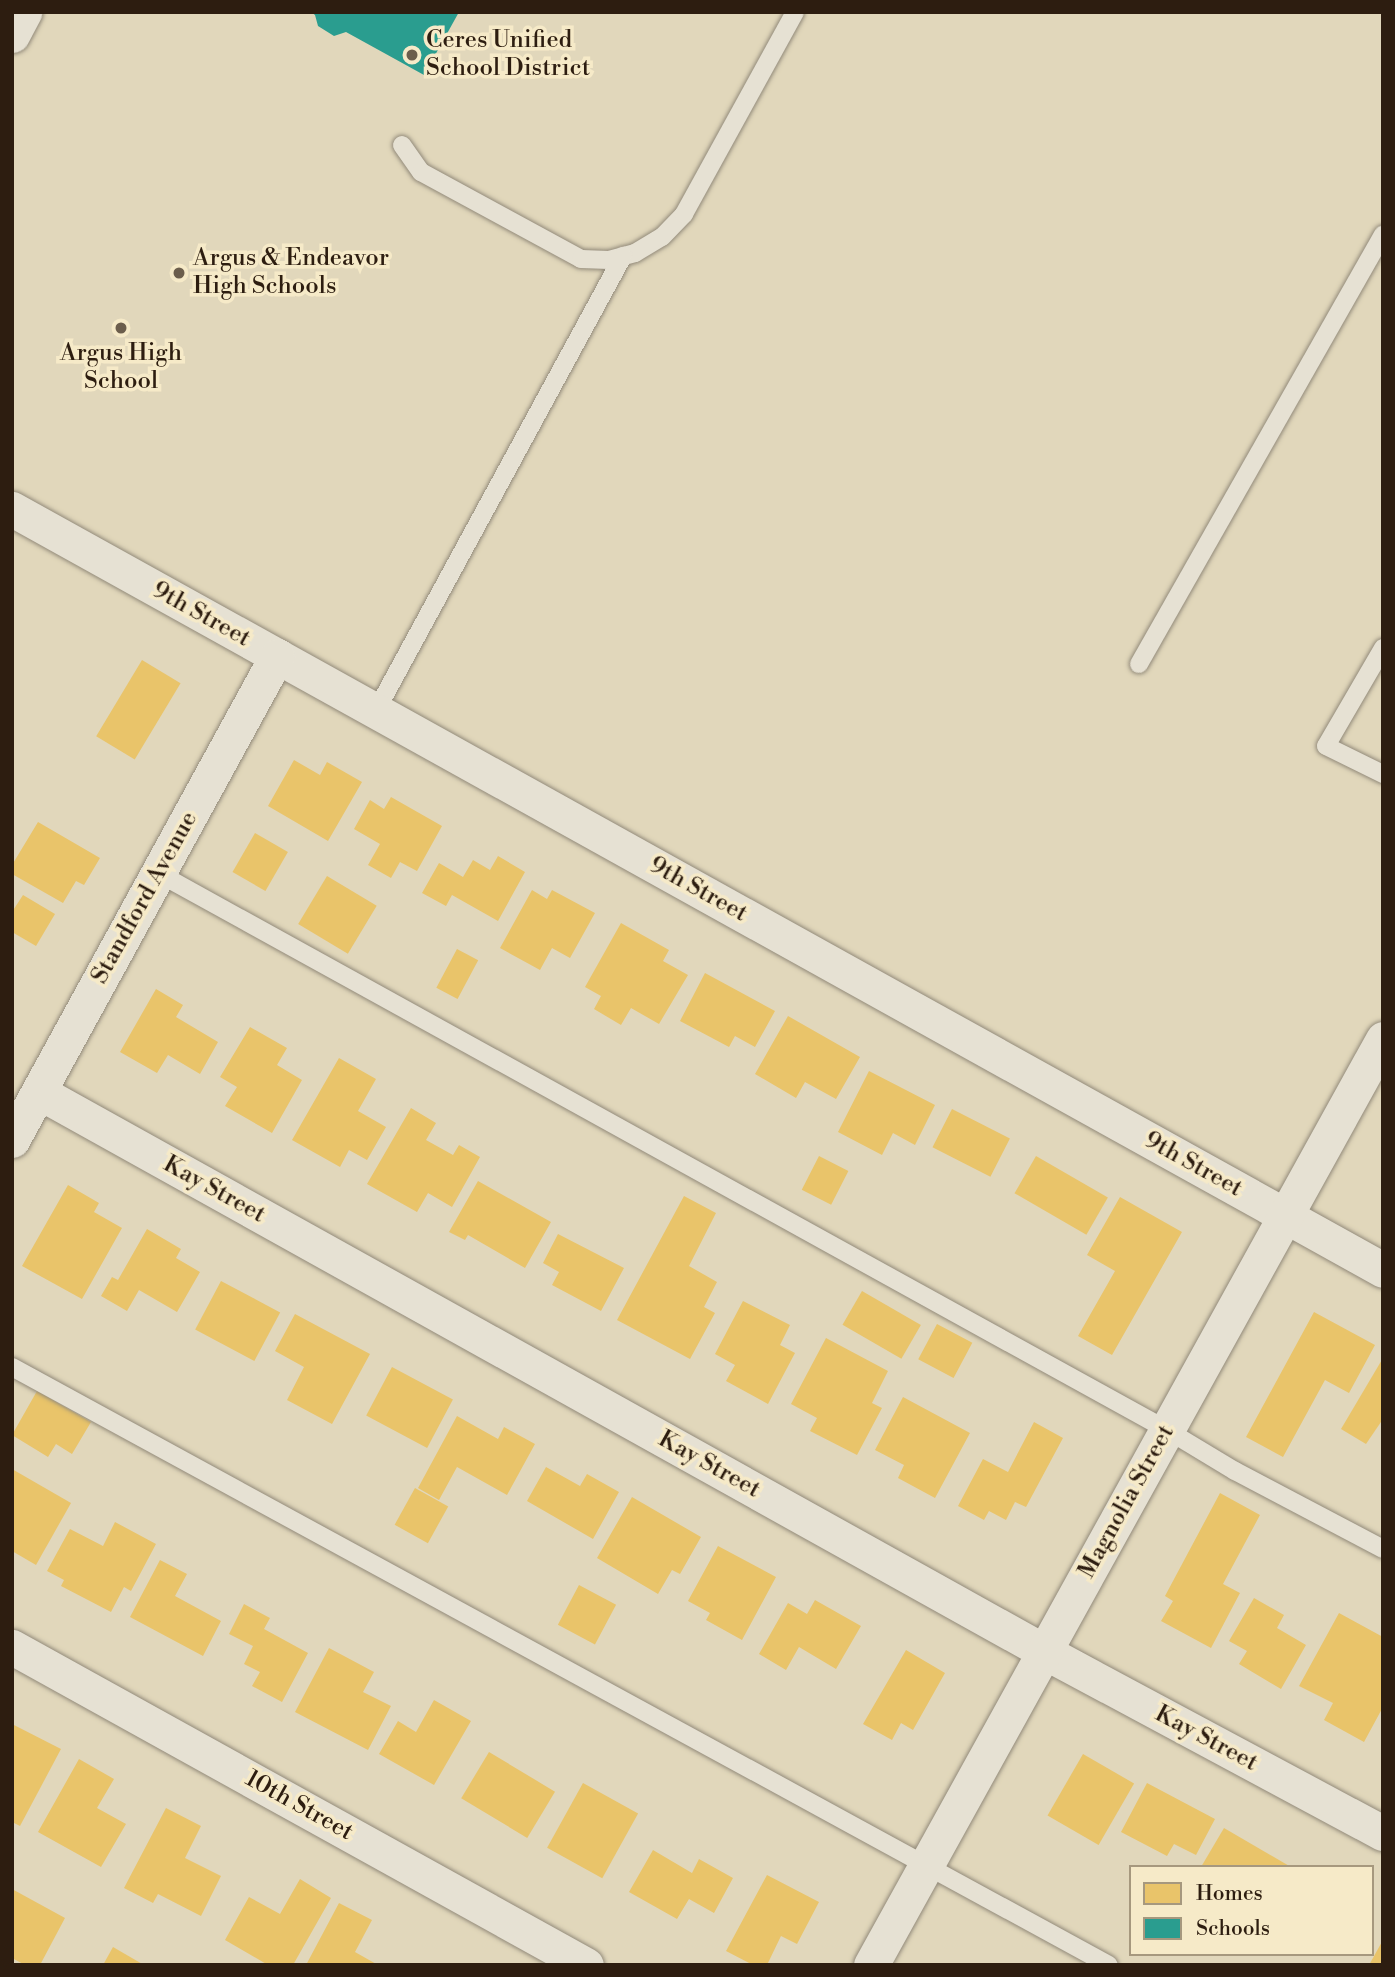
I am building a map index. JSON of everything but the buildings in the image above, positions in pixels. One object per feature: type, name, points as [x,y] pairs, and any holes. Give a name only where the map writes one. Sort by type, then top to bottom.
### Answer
[{"type":"street","points":[[12,34],[24,12]]},
{"type":"street","name":"9th Street","points":[[12,509],[1383,1270]]},
{"type":"street","name":"Standford Avenue","points":[[12,1140],[277,656]]},
{"type":"street","name":"Magnolia Street","points":[[871,1965],[1383,1039]]},
{"type":"street","name":"Kay Street","points":[[39,1092],[1045,1652],[1383,1833]]},
{"type":"street","name":"10th Street","points":[[12,1647],[586,1965]]},
{"type":"lane","points":[[402,145],[421,172],[582,258],[609,260],[623,256],[662,237],[684,214],[795,12]]},
{"type":"lane","points":[[1139,664],[1383,234]]},
{"type":"lane","points":[[376,711],[623,256]]},
{"type":"lane","points":[[1383,648],[1326,746],[1383,775]]},
{"type":"lane","points":[[158,873],[1167,1430],[1236,1471],[1383,1549]]},
{"type":"lane","points":[[12,1367],[1109,1965]]},
{"type":"place","name":"Ceres Unified School District","points":[[412,55]]},
{"type":"place","name":"Argus & Endeavor High Schools","points":[[179,273]]},
{"type":"place","name":"Argus High School","points":[[121,328]]}]
